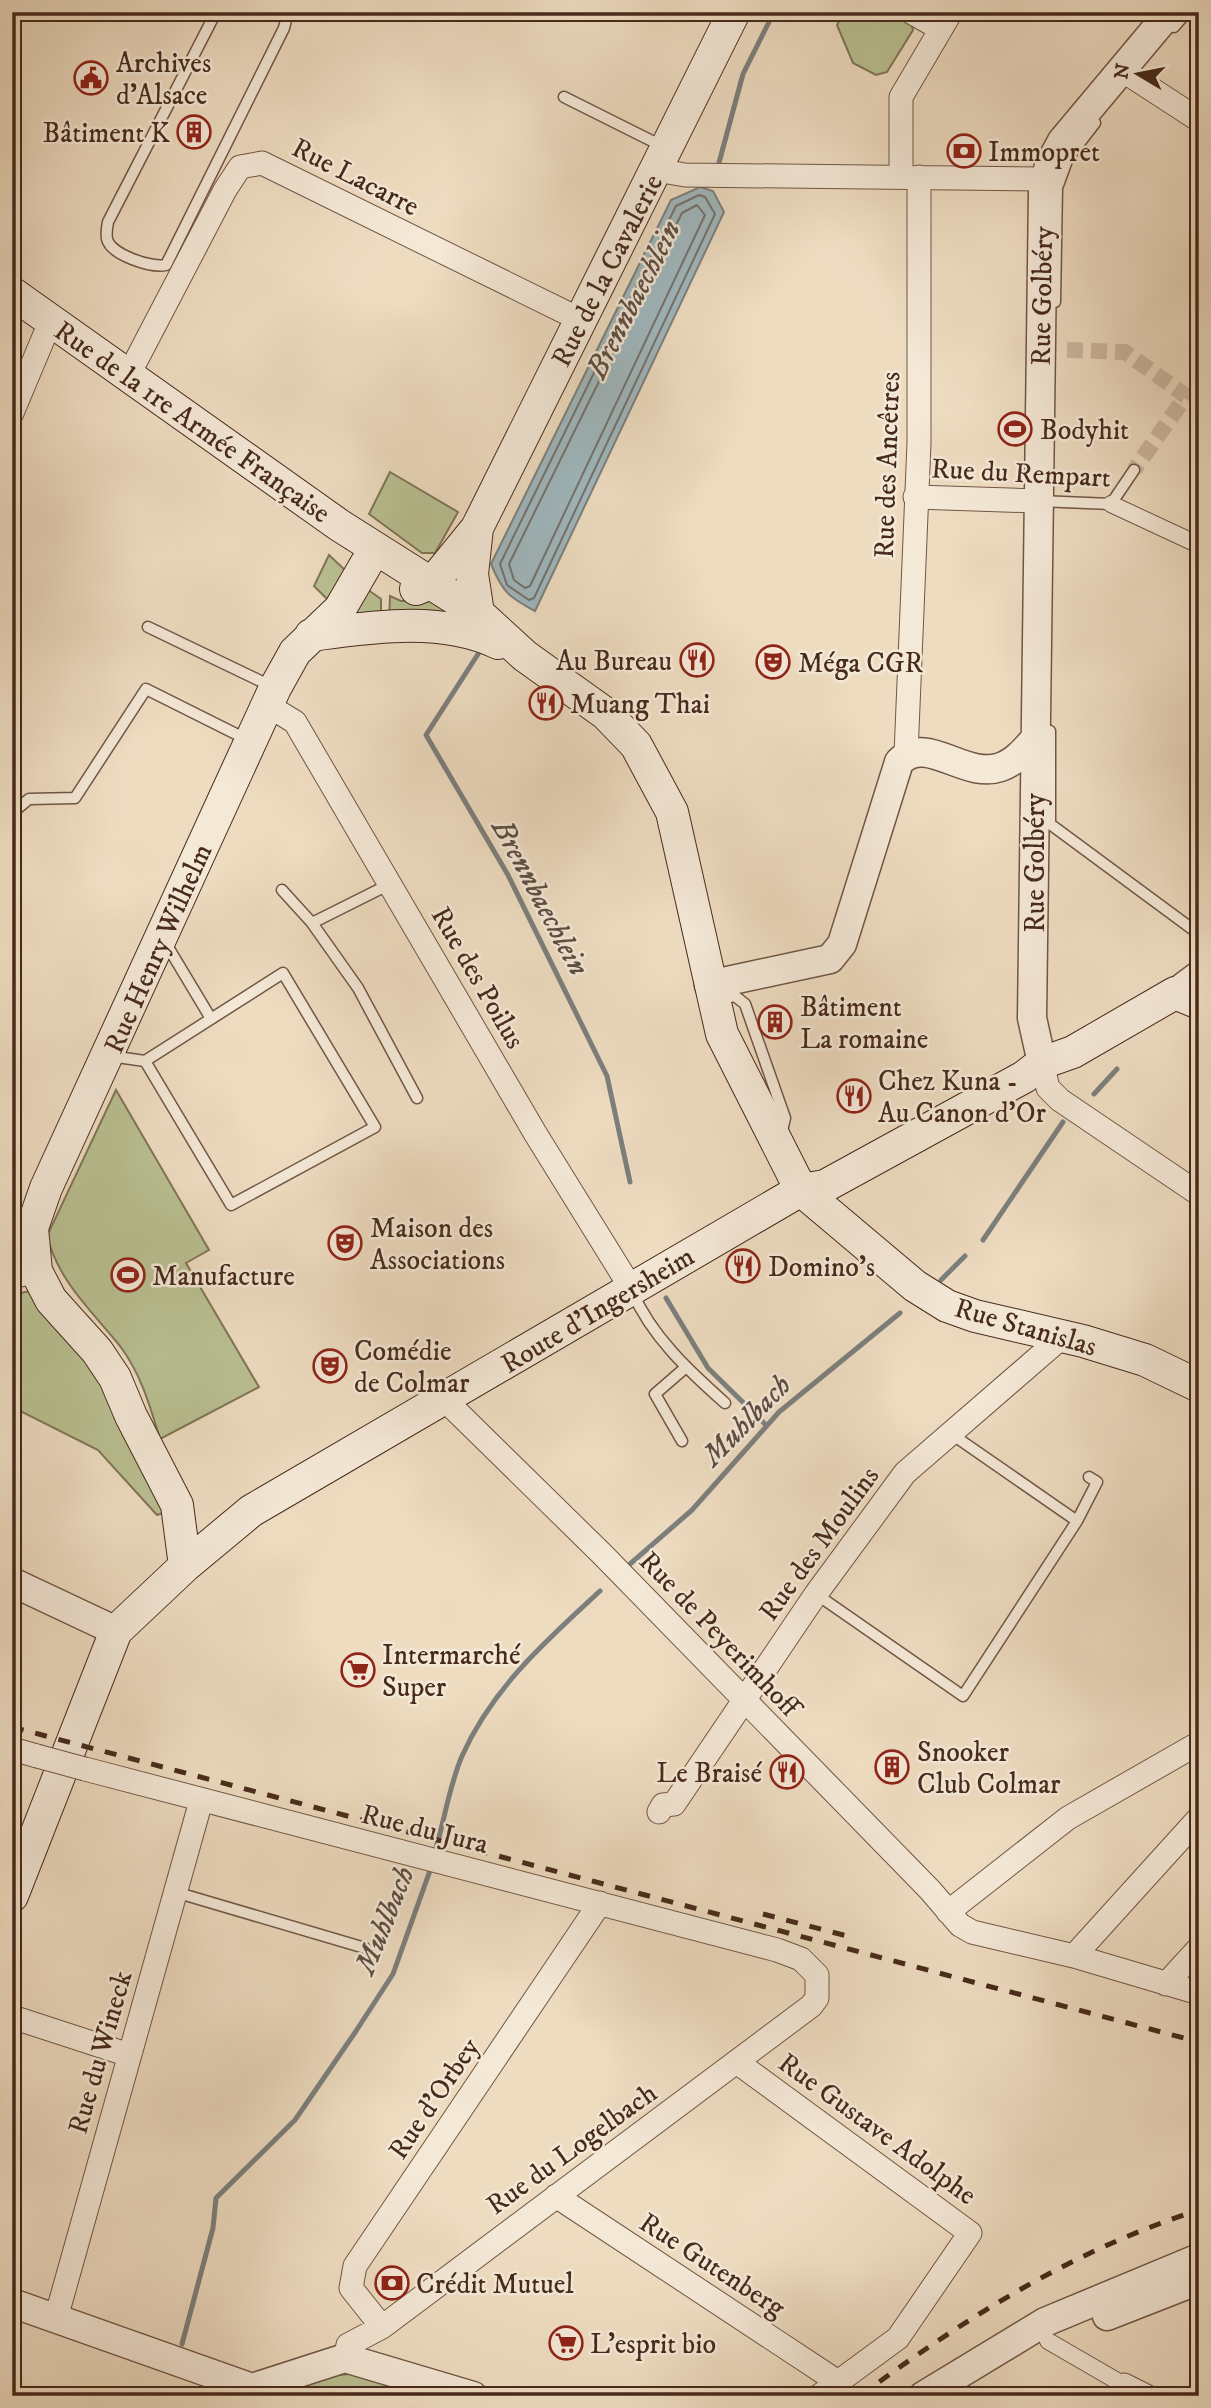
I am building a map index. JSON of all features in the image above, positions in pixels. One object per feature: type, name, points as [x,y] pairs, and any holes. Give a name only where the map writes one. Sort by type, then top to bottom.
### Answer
[{"type":"main road","name":"Rue de la Cavalerie","points":[[433,582],[477,528],[581,320],[669,164],[734,12]]},
{"type":"main road","name":"Rue de la 1re Armée Française","points":[[12,293],[339,525]]},
{"type":"main road","points":[[339,525],[369,559],[401,587],[422,588],[433,582]]},
{"type":"main road","points":[[339,525],[433,582],[478,613],[525,656],[606,714],[636,745],[672,812],[711,993],[722,1034],[737,1069],[776,1144],[827,1173],[849,1206],[855,1236]]},
{"type":"main road","name":"Rue de la Cavalerie","points":[[477,528],[472,574],[478,613]]},
{"type":"main road","name":"Rue Henry Wilhelm","points":[[185,1566],[177,1506],[131,1416],[115,1378],[97,1351],[24,1274],[36,1213],[271,697],[295,652],[340,609],[369,559]]},
{"type":"main road","points":[[311,635],[425,626],[459,628],[525,656]]},
{"type":"main road","name":"Route d'Ingersheim","points":[[12,1896],[116,1631],[185,1566],[251,1511],[827,1173],[1024,1077],[1042,1063],[1073,1052],[1191,990]]},
{"type":"main road","name":"Rue Stanislas","points":[[827,1173],[855,1236],[915,1286],[947,1306],[975,1317],[1145,1360],[1199,1387]]},
{"type":"main road","name":"Rue Henry Wilhelm","points":[[177,1506],[203,1524],[227,1531]]},
{"type":"street","points":[[911,12],[946,21]]},
{"type":"street","points":[[669,164],[741,175],[910,176],[1051,184],[1062,141],[1130,75],[1170,12]]},
{"type":"street","name":"Rue des Ancêtres","points":[[906,754],[920,388],[910,176],[901,97],[946,21]]},
{"type":"street","points":[[1130,75],[1199,120]]},
{"type":"street","name":"Rue Lacarre","points":[[128,376],[225,190],[240,167],[262,163],[581,320]]},
{"type":"street","name":"Rue Golbéry","points":[[1042,1063],[1032,1018],[1042,820],[1043,501],[1051,184]]},
{"type":"street","points":[[12,412],[51,320]]},
{"type":"street","name":"Rue du Rempart","points":[[915,497],[1043,501]]},
{"type":"street","name":"Rue du Rempart","points":[[1111,503],[1199,545]]},
{"type":"street","name":"Rue des Poilus","points":[[271,697],[295,722],[631,1288]]},
{"type":"street","points":[[711,993],[830,959],[842,944],[899,762],[906,754],[923,752],[946,757],[968,769],[992,770],[1013,760],[1042,732]]},
{"type":"street","points":[[1042,1063],[1048,1088],[1060,1100],[1199,1194]]},
{"type":"street","name":"Rue des Moulins","points":[[659,1812],[663,1805],[674,1804],[816,1594],[905,1473],[948,1432],[1062,1337]]},
{"type":"street","name":"Rue de Peyerimhoff","points":[[444,1400],[602,1553],[948,1912],[972,1932],[1074,1956],[1199,1993]]},
{"type":"street","points":[[12,1582],[116,1631]]},
{"type":"street","points":[[948,1912],[1068,1818],[1199,1743]]},
{"type":"street","name":"Rue du Jura","points":[[12,1749],[792,1955],[811,1966],[817,1975]]},
{"type":"street","name":"Rue du Wineck","points":[[56,2318],[201,1801]]},
{"type":"street","points":[[1074,1956],[1199,1818]]},
{"type":"street","name":"Rue d'Orbey","points":[[383,2327],[351,2288],[355,2266],[600,1903]]},
{"type":"street","points":[[1166,1984],[1199,1948]]},
{"type":"street","name":"Rue du Logelbach","points":[[345,2358],[348,2345],[383,2327],[811,2006],[817,1998],[817,1975]]},
{"type":"street","points":[[12,2017],[129,2055]]},
{"type":"street","name":"Rue Gustave Adolphe","points":[[738,2063],[971,2233],[898,2338],[819,2396]]},
{"type":"street","name":"Rue Gutenberg","points":[[556,2196],[838,2382]]},
{"type":"street","points":[[933,2389],[1163,2271],[1199,2258]]},
{"type":"street","points":[[1047,2332],[1199,2280]]},
{"type":"street","points":[[12,2303],[250,2392],[345,2358],[473,2396]]},
{"type":"street","points":[[1047,2332],[1121,2390],[1146,2396]]},
{"type":"lane","points":[[216,12],[108,222],[107,240],[111,246],[151,265],[166,265],[284,28],[288,12]]},
{"type":"lane","points":[[1163,40],[1187,12]]},
{"type":"lane","points":[[564,97],[669,164]]},
{"type":"lane","points":[[1051,184],[1100,116]]},
{"type":"lane","name":"Rue Golbéry","points":[[1051,184],[1055,309]]},
{"type":"lane","name":"Rue Golbéry","points":[[1049,669],[1043,501],[1053,391]]},
{"type":"lane","points":[[1111,503],[1134,470]]},
{"type":"lane","name":"Rue du Rempart","points":[[1043,501],[1111,503]]},
{"type":"lane","points":[[148,627],[271,697]]},
{"type":"lane","points":[[12,813],[29,799],[75,798],[146,689],[251,741]]},
{"type":"lane","points":[[1042,820],[1199,934]]},
{"type":"lane","points":[[312,923],[390,884]]},
{"type":"lane","points":[[282,890],[312,923],[358,988],[416,1098]]},
{"type":"lane","points":[[162,937],[210,1017]]},
{"type":"lane","points":[[1042,1063],[1068,1043],[1172,984],[1199,964]]},
{"type":"lane","points":[[108,1056],[145,1061],[210,1017],[283,973],[375,1126],[231,1205],[145,1061]]},
{"type":"lane","points":[[631,1288],[639,1308],[685,1368],[725,1404]]},
{"type":"lane","points":[[681,1440],[655,1394],[685,1368]]},
{"type":"lane","points":[[948,1432],[1077,1521]]},
{"type":"lane","points":[[816,1594],[964,1696],[1077,1521],[1097,1482],[1089,1478]]},
{"type":"lane","points":[[175,1892],[365,1948]]},
{"type":"green space","points":[[844,12],[888,12],[911,23],[913,30],[887,72],[876,75],[853,63],[837,25]]},
{"type":"green space","points":[[390,472],[458,512],[435,553],[422,553],[369,514]]},
{"type":"green space","points":[[329,555],[348,573],[329,601],[314,586]]},
{"type":"green space","points":[[364,587],[381,599],[381,622],[350,613]]},
{"type":"green space","points":[[390,596],[401,601],[430,600],[473,622],[389,622]]},
{"type":"green space","name":"Manufacture","points":[[116,1090],[209,1250],[186,1263],[259,1387],[160,1439],[134,1368],[120,1346],[68,1282],[59,1268],[47,1236]]},
{"type":"green space","points":[[30,1291],[104,1380],[166,1512],[157,1515],[98,1450],[12,1407],[12,1307],[21,1293]]},
{"type":"green space","points":[[360,2373],[437,2396],[271,2396],[328,2376]]},
{"type":"water","points":[[700,187],[713,191],[724,212],[535,611],[508,593],[499,582],[491,564],[671,200]]},
{"type":"waterway","name":"Brennbaechlein","points":[[717,170],[743,74],[774,12]]},
{"type":"waterway","name":"Brennbaechlein","points":[[480,651],[426,735],[508,875],[607,1076],[630,1182]]},
{"type":"waterway","name":"Muhlbach","points":[[1094,1094],[1117,1069]]},
{"type":"waterway","name":"Muhlbach","points":[[983,1240],[1063,1122]]},
{"type":"waterway","name":"Muhlbach","points":[[941,1280],[965,1256]]},
{"type":"waterway","name":"Brennbaechlein","points":[[666,1298],[708,1368],[766,1425]]},
{"type":"waterway","name":"Muhlbach","points":[[630,1564],[692,1510],[779,1412],[900,1313]]},
{"type":"waterway","name":"Muhlbach","points":[[434,1855],[457,1768],[489,1708],[522,1666],[600,1591]]},
{"type":"waterway","name":"Muhlbach","points":[[182,2344],[213,2228],[216,2198],[295,2120],[393,1974],[432,1865]]},
{"type":"tunnel","points":[[1067,350],[1125,352],[1186,396],[1134,470]]},
{"type":"railway","points":[[12,1727],[1199,2042]]},
{"type":"railway","points":[[763,1914],[847,1936]]},
{"type":"railway","points":[[860,2396],[980,2313],[1022,2289],[1108,2245],[1199,2210]]},
{"type":"place","name":"Archives d'Alsace","points":[[91,78]]},
{"type":"place","name":"Bâtiment K","points":[[194,132]]},
{"type":"place","name":"Immopret","points":[[964,151]]},
{"type":"place","name":"Bodyhit","points":[[1015,429]]},
{"type":"place","name":"Au Bureau","points":[[697,660]]},
{"type":"place","name":"Méga CGR","points":[[773,662]]},
{"type":"place","name":"Muang Thai","points":[[546,703]]},
{"type":"place","name":"Bâtiment La romaine","points":[[775,1022]]},
{"type":"place","name":"Chez Kuna - Au Canon d'Or","points":[[854,1096]]},
{"type":"place","name":"Maison des Associations","points":[[345,1243]]},
{"type":"place","name":"Domino's","points":[[743,1266]]},
{"type":"place","name":"Manufacture","points":[[128,1275]]},
{"type":"place","name":"Comédie de Colmar","points":[[330,1366]]},
{"type":"place","name":"Intermarché Super","points":[[358,1670]]},
{"type":"place","name":"Snooker Club Colmar","points":[[892,1767]]},
{"type":"place","name":"Le Braisé","points":[[787,1772]]},
{"type":"place","name":"Crédit Mutuel","points":[[392,2283]]},
{"type":"place","name":"L'esprit bio","points":[[566,2343]]}]
